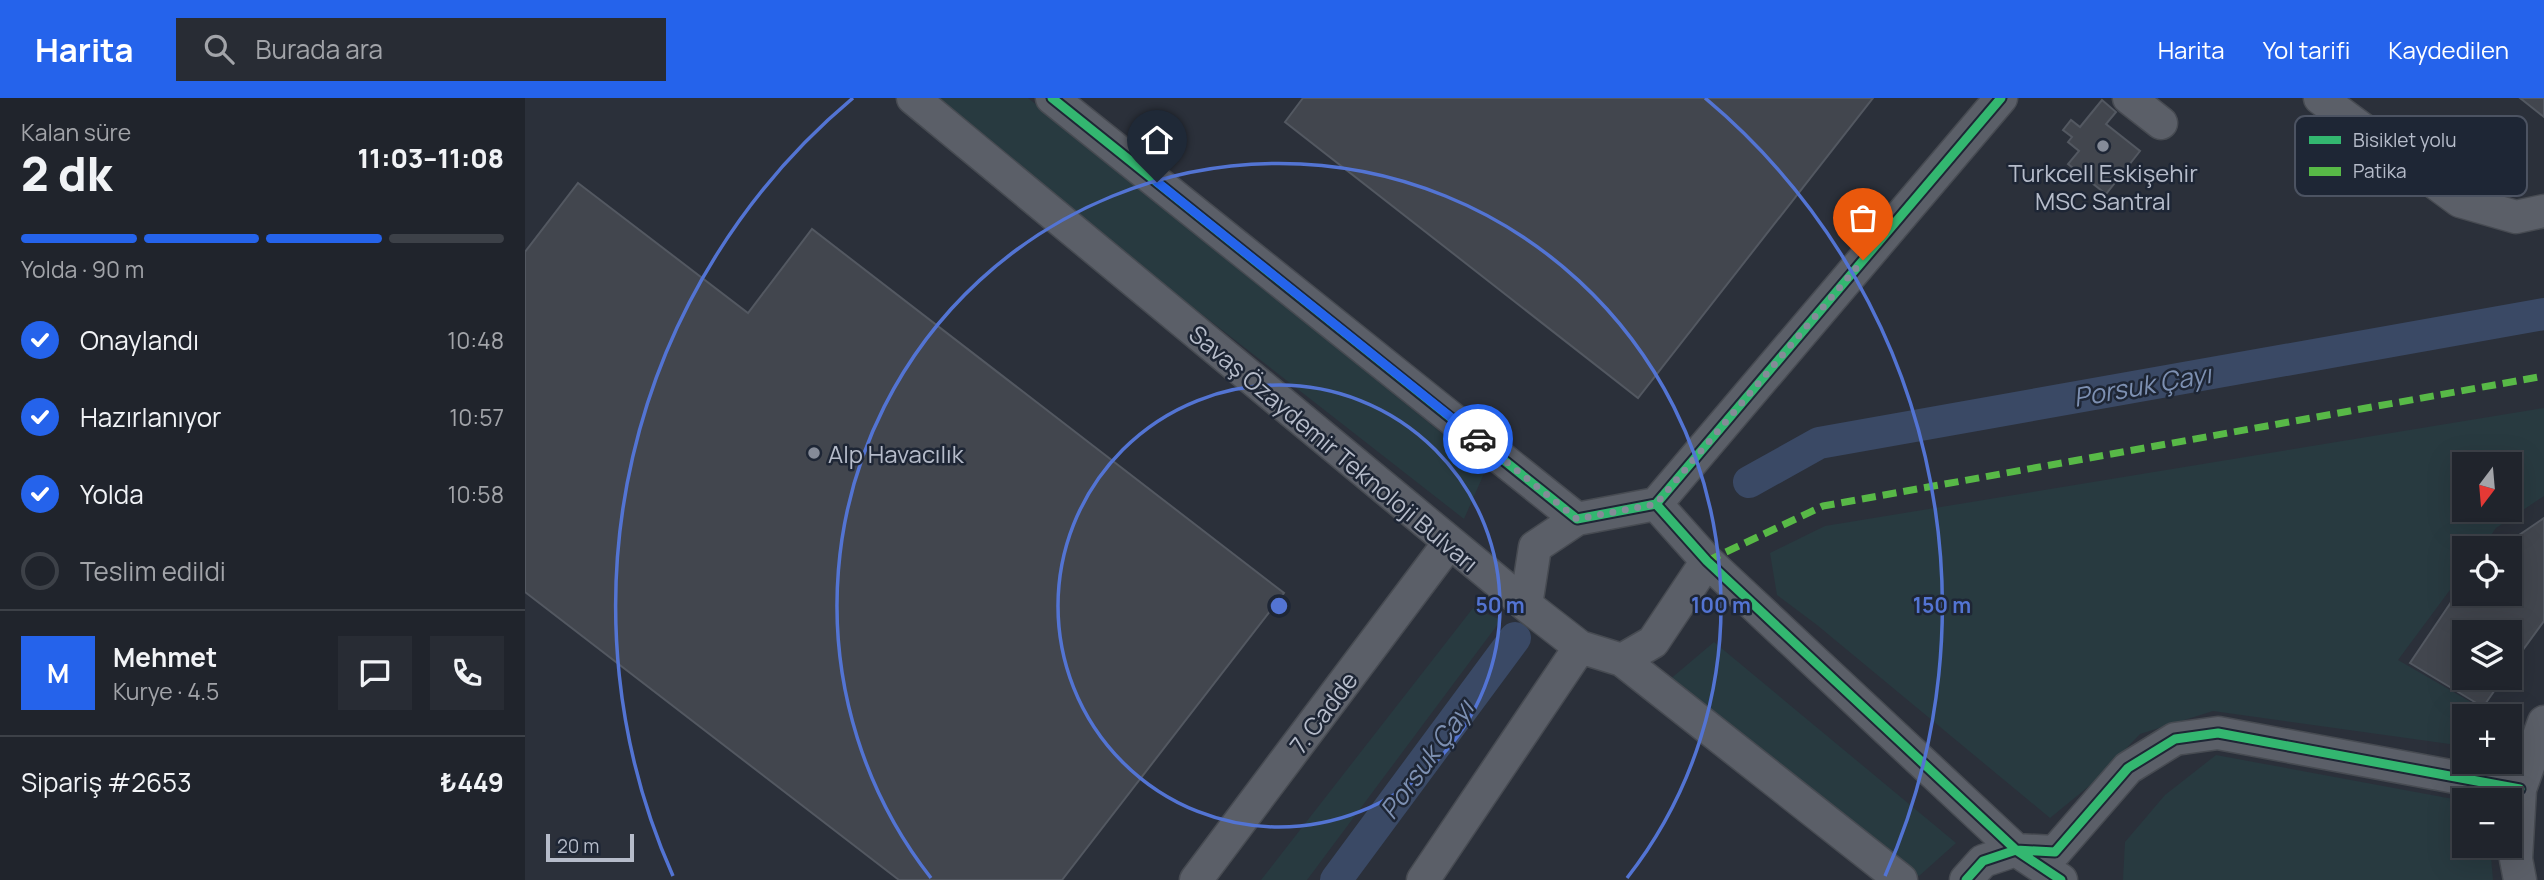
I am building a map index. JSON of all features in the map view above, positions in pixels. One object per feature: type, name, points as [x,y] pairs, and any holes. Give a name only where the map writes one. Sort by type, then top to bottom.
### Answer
[{"type":"street","name":"Savaş Özaydemir Teknoloji Bulvarı","points":[[913,98],[1449,543],[1580,648],[1622,660],[1901,880]]},
{"type":"street","points":[[1052,98],[1577,519]]},
{"type":"street","points":[[1526,605],[1535,547],[1577,519],[1656,504],[2001,98]]},
{"type":"street","points":[[2129,98],[2161,123]]},
{"type":"street","points":[[2320,98],[2345,116]]},
{"type":"street","points":[[2454,196],[2461,201],[2516,217],[2544,211]]},
{"type":"street","points":[[1656,504],[1707,561],[2016,850],[2061,880]]},
{"type":"street","name":"7. Cadde","points":[[1196,880],[1449,543]]},
{"type":"street","points":[[1622,660],[1653,642],[1707,561]]},
{"type":"street","points":[[1423,880],[1580,648]]},
{"type":"street","points":[[2520,788],[2544,722]]},
{"type":"street","points":[[1966,880],[1983,861],[2016,850],[2055,852],[2128,768],[2175,739],[2218,733],[2515,788]]},
{"type":"street","points":[[2516,858],[2521,880]]},
{"type":"shaded area","points":[[925,98],[1028,98],[1486,469],[1464,519]]},
{"type":"shaded area","points":[[2544,408],[2544,496],[2522,511],[2522,452],[2452,452],[2452,522],[2505,522],[2490,536],[2452,536],[2452,587],[2398,660],[2474,704],[2452,704],[2452,744],[2213,711],[2140,734],[2094,782],[2050,818],[1777,595],[1770,553],[1825,526]]},
{"type":"shaded area","points":[[1473,608],[1501,620],[1307,880],[1261,880]]},
{"type":"shaded area","points":[[1714,642],[1956,843],[1919,876],[1668,681]]},
{"type":"shaded area","points":[[2216,755],[2452,799],[2452,858],[2491,858],[2493,880],[2123,880],[2125,842],[2165,795]]},
{"type":"building","points":[[1303,98],[1873,98],[1638,398],[1285,122]]},
{"type":"building","points":[[2520,98],[2544,98],[2544,117]]},
{"type":"building","name":"Turkcell Eskişehir MSC Santral","points":[[2102,100],[2116,112],[2106,124],[2140,151],[2106,194],[2068,164],[2079,151],[2068,142],[2072,137],[2063,130],[2071,120],[2080,127]]},
{"type":"building","name":"Alp Havacılık","points":[[578,183],[748,313],[812,229],[1284,593],[1062,880],[899,880],[525,592],[525,252]]},
{"type":"building","points":[[2544,518],[2544,621],[2522,651],[2522,620],[2452,620],[2452,688],[2410,663],[2452,601],[2452,606],[2522,606],[2522,536],[2518,536]]},
{"type":"building","points":[[2455,690],[2495,690],[2485,704],[2478,704]]},
{"type":"waterway","name":"Porsuk Çayı","points":[[1749,482],[1819,443],[2544,314]]},
{"type":"waterway","name":"Porsuk Çayı","points":[[1336,880],[1515,638]]},
{"type":"marked path","points":[[1707,561],[1823,506],[2544,376]]},
{"type":"cycle path","points":[[1052,98],[1577,519],[1656,504],[1707,561],[2016,850],[2061,880]]},
{"type":"cycle path","points":[[1656,504],[2001,98]]},
{"type":"cycle path","points":[[1966,880],[1983,861],[2016,850],[2055,852],[2128,768],[2175,739],[2218,733],[2515,788]]},
{"type":"way so far","points":[[1478,439],[1577,519],[1656,504],[1863,260]]},
{"type":"place","name":"Turkcell Eskişehir MSC Santral","points":[[2103,146]]},
{"type":"place","name":"Alp Havacılık","points":[[814,453]]},
{"type":"route","points":[[1157,182],[1478,439]]}]
